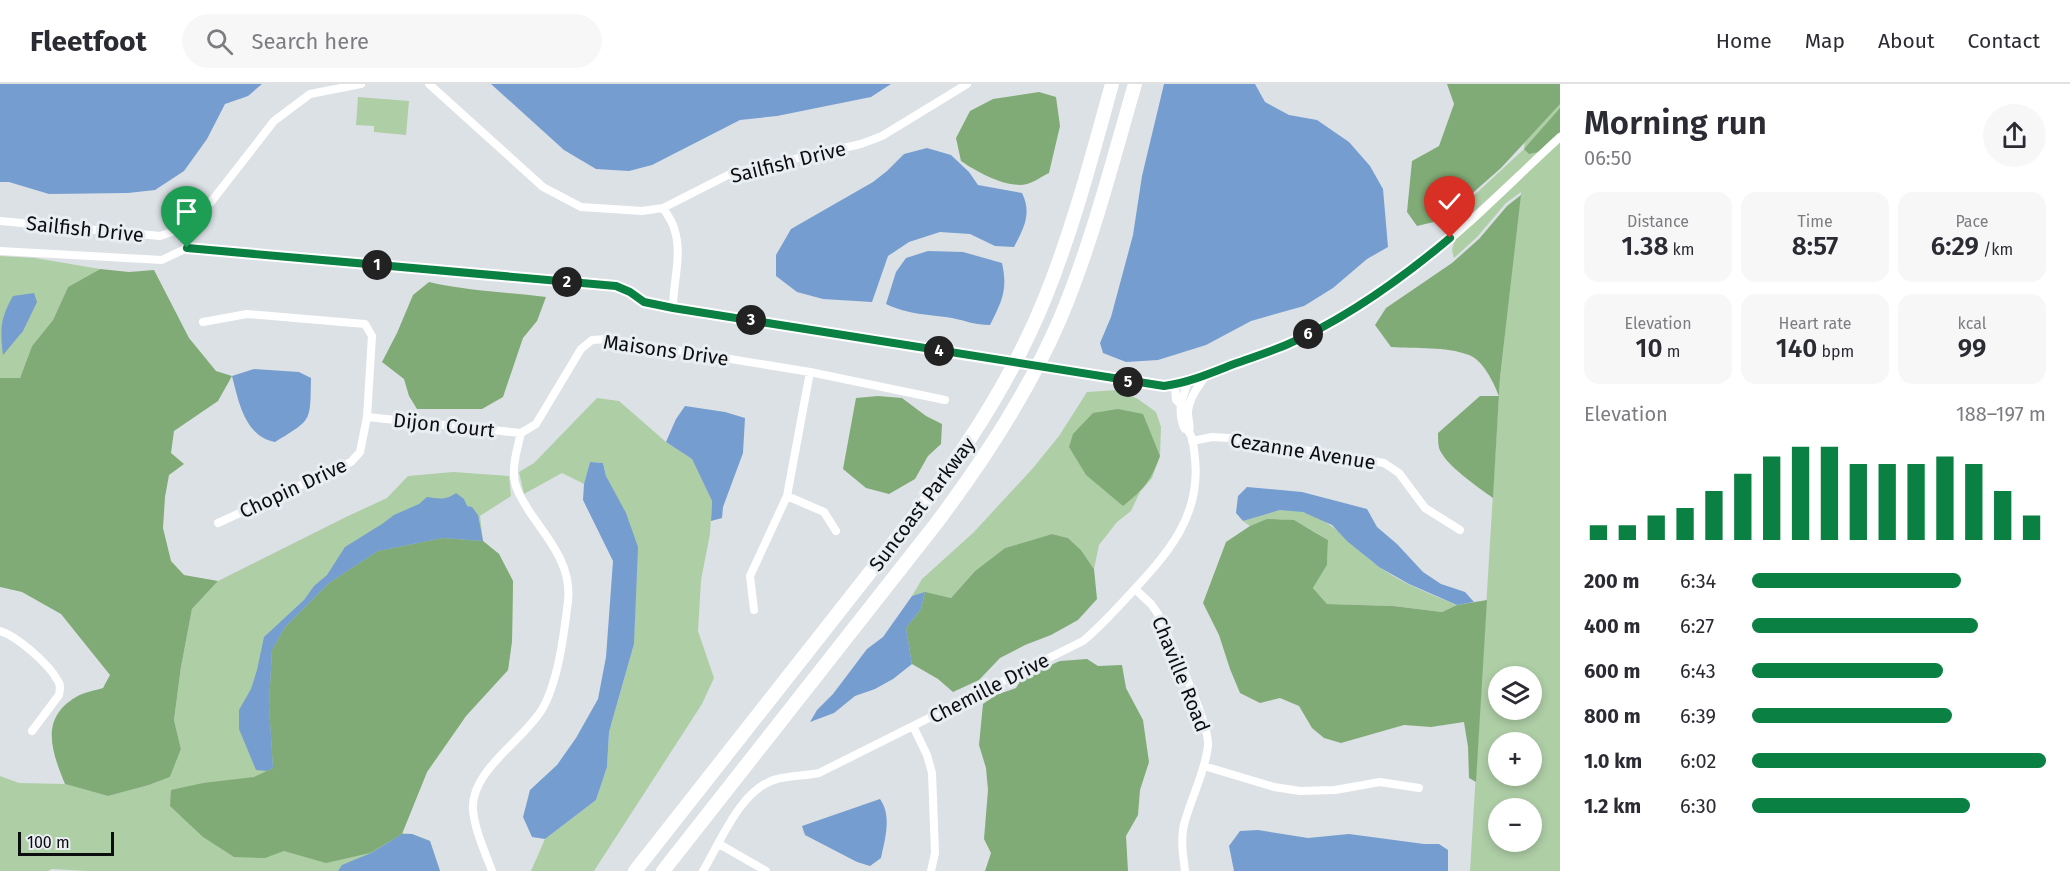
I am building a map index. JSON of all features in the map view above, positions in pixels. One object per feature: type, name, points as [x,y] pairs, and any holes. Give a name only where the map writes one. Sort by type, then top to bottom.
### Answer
[{"type":"highway","name":"Suncoast Parkway","points":[[635,871],[937,488],[974,434],[1008,378],[1061,257],[1112,84]]},
{"type":"highway","name":"Suncoast Parkway","points":[[663,871],[962,489],[1030,382],[1064,310],[1086,248],[1135,84]]},
{"type":"street","name":"Sailfish Drive","points":[[0,221],[160,236],[172,232],[211,202],[274,121],[310,94],[361,84]]},
{"type":"street","name":"Sailfish Drive","points":[[429,84],[543,187],[581,207],[642,211],[663,208],[732,173],[872,140],[967,84]]},
{"type":"street","points":[[0,251],[162,260],[187,248],[616,286],[644,302],[673,308],[1154,386],[1175,385],[1286,345],[1326,325],[1380,292],[1450,238],[1560,137]]},
{"type":"street","points":[[663,208],[674,227],[677,242],[678,256],[673,308]]},
{"type":"street","name":"Chopin Drive","points":[[203,322],[247,314],[365,324],[372,336],[367,417],[360,452],[351,462],[218,523]]},
{"type":"street","name":"Maisons Drive","points":[[521,433],[536,424],[581,349],[592,340],[608,339],[810,372],[945,400]]},
{"type":"street","points":[[754,610],[750,576],[787,496],[810,372]]},
{"type":"street","name":"Chemille Drive","points":[[1185,405],[1207,374]]},
{"type":"street","name":"Chemille Drive","points":[[703,871],[744,801],[761,786],[778,779],[804,777],[819,772],[1083,641],[1098,628],[1168,552],[1187,519],[1195,480],[1192,441],[1189,432],[1191,425],[1185,405],[1189,380]]},
{"type":"street","name":"Chemille Drive","points":[[1175,385],[1176,400],[1185,405]]},
{"type":"street","name":"Dijon Court","points":[[367,417],[521,433]]},
{"type":"street","points":[[492,871],[476,825],[473,809],[475,790],[484,773],[525,733],[542,710],[552,689],[568,599],[567,576],[560,557],[518,494],[514,474],[521,433]]},
{"type":"street","name":"Cezanne Avenue","points":[[1192,441],[1212,437],[1229,438],[1384,463],[1399,473],[1425,508],[1460,530]]},
{"type":"street","points":[[787,496],[824,512],[836,531]]},
{"type":"street","name":"Chaville Road","points":[[1135,589],[1158,614],[1204,723],[1208,744],[1204,766],[1184,823],[1182,842],[1185,871]]},
{"type":"street","points":[[0,631],[9,633],[40,659],[59,681],[59,695],[32,731]]},
{"type":"street","points":[[913,726],[927,755],[932,773],[935,853],[931,871]]},
{"type":"street","points":[[1204,766],[1275,787],[1300,791],[1335,790],[1380,782],[1419,788]]},
{"type":"street","points":[[719,844],[766,871]]},
{"type":"green space","points":[[1447,84],[1560,84],[1560,104],[1501,168],[1442,220],[1417,226],[1407,212],[1412,161],[1439,146],[1454,104]]},
{"type":"green space","points":[[1530,84],[1560,84],[1560,871],[1470,871],[1500,378],[1521,192],[1506,203],[1477,237],[1454,258],[1452,250],[1455,239],[1523,167],[1455,229],[1455,213],[1524,149]]},
{"type":"green space","points":[[1039,92],[1056,97],[1060,126],[1049,173],[1027,184],[1011,184],[984,174],[961,161],[956,138],[970,111],[993,99]]},
{"type":"green space","points":[[358,97],[409,101],[406,135],[374,132],[374,126],[356,125]]},
{"type":"green space","points":[[1560,108],[1560,132],[1539,152],[1529,154],[1524,149]]},
{"type":"green space","points":[[1521,195],[1500,378],[1499,396],[1487,372],[1469,355],[1450,350],[1391,347],[1375,325],[1386,308],[1452,263],[1479,239],[1507,206]]},
{"type":"green space","points":[[0,256],[35,258],[100,269],[68,287],[53,320],[32,346],[20,378],[0,378]]},
{"type":"green space","points":[[100,269],[129,272],[154,270],[189,338],[216,371],[232,376],[218,401],[174,431],[171,453],[184,464],[169,475],[165,497],[163,528],[171,561],[184,575],[218,581],[192,609],[174,720],[181,749],[170,777],[108,796],[65,784],[56,760],[52,737],[57,715],[64,706],[79,695],[103,688],[110,675],[61,614],[22,592],[0,587],[0,378],[20,378],[32,346],[53,320],[68,287]]},
{"type":"green space","points":[[429,282],[546,297],[537,321],[523,338],[503,397],[482,409],[417,409],[409,396],[404,379],[382,362],[413,295]]},
{"type":"green space","points":[[1117,390],[1138,399],[1156,412],[1161,427],[1160,456],[1152,478],[1140,492],[1131,511],[1117,522],[1099,545],[1094,569],[1081,550],[1068,538],[1052,534],[1005,548],[975,571],[951,598],[926,593],[943,609],[962,606],[999,569],[1045,549],[1066,554],[1082,568],[1074,592],[1062,614],[1039,628],[1017,634],[997,651],[954,674],[934,665],[912,664],[906,628],[921,609],[925,593],[912,596],[922,579],[973,533],[1033,468],[1059,436],[1087,392]]},
{"type":"green space","points":[[878,396],[902,398],[926,416],[942,424],[941,444],[928,456],[915,479],[889,494],[866,488],[843,469],[856,398]]},
{"type":"green space","points":[[1480,396],[1499,396],[1493,498],[1442,455],[1438,433]]},
{"type":"green space","points":[[597,398],[619,401],[666,442],[692,459],[712,501],[710,534],[701,580],[698,631],[714,678],[702,704],[594,871],[531,871],[545,839],[596,800],[607,767],[609,732],[634,644],[635,596],[603,463],[590,462],[584,484],[562,473],[524,494],[519,472],[534,463]]},
{"type":"green space","points":[[1118,409],[1143,414],[1160,456],[1146,484],[1123,506],[1086,475],[1069,447],[1073,434],[1093,413]]},
{"type":"green space","points":[[453,472],[509,476],[511,496],[480,516],[483,541],[499,554],[513,581],[512,641],[508,670],[466,716],[427,772],[402,833],[430,841],[440,871],[86,871],[52,869],[48,871],[0,871],[0,776],[19,783],[65,784],[108,796],[170,777],[181,749],[174,720],[192,609],[218,581],[387,498],[408,476]]},
{"type":"green space","points":[[1280,510],[1303,512],[1324,521],[1369,559],[1396,578],[1457,605],[1442,612],[1393,606],[1327,604],[1313,588],[1327,565],[1328,540],[1291,521],[1273,520],[1250,526],[1243,521]]},
{"type":"green space","points":[[1267,519],[1294,520],[1328,540],[1327,565],[1313,588],[1327,604],[1393,606],[1442,612],[1457,605],[1487,600],[1476,782],[1469,778],[1464,722],[1431,727],[1404,725],[1341,743],[1324,738],[1312,728],[1299,706],[1280,698],[1260,703],[1240,693],[1219,635],[1203,603],[1226,542],[1250,526]]},
{"type":"green space","points":[[1052,534],[1068,538],[1081,550],[1094,569],[1097,599],[1078,620],[1000,658],[979,680],[953,692],[938,679],[912,664],[906,628],[921,609],[925,592],[951,598],[975,571],[1005,548]]},
{"type":"green space","points":[[443,538],[483,541],[499,554],[513,581],[512,641],[508,670],[466,716],[427,772],[402,834],[370,853],[326,863],[284,851],[265,858],[234,857],[203,837],[170,806],[171,790],[203,783],[254,777],[273,768],[269,705],[272,650],[285,627],[329,583],[378,551]]},
{"type":"green space","points":[[1087,659],[1098,666],[1122,665],[1126,688],[1143,720],[1149,762],[1140,790],[1138,815],[1126,836],[1128,871],[985,871],[991,853],[984,839],[988,790],[986,768],[979,745],[983,704],[996,695],[1016,688],[1023,677],[1060,661]]},
{"type":"water","points":[[0,84],[262,84],[248,96],[225,104],[207,139],[184,171],[155,190],[128,193],[49,194],[9,182],[0,182]]},
{"type":"water","points":[[491,84],[891,84],[871,97],[777,116],[740,120],[652,165],[629,171],[596,169],[564,150]]},
{"type":"water","points":[[1164,84],[1255,84],[1265,102],[1289,115],[1317,120],[1349,142],[1370,166],[1383,189],[1388,247],[1367,259],[1333,288],[1304,306],[1251,321],[1206,345],[1158,360],[1126,362],[1103,353],[1100,343],[1111,317],[1133,235],[1142,176]]},
{"type":"water","points":[[927,148],[951,155],[969,172],[978,185],[1022,193],[1025,200],[1026,220],[1014,247],[995,246],[970,234],[940,232],[909,242],[888,256],[872,302],[823,299],[797,292],[776,276],[776,255],[791,229],[873,182],[904,154]]},
{"type":"water","points":[[928,251],[963,252],[1002,263],[1003,295],[990,325],[911,312],[886,304],[896,272],[906,258]]},
{"type":"water","points":[[34,293],[37,302],[23,331],[3,355],[2,324],[13,296]]},
{"type":"water","points":[[254,369],[299,372],[311,378],[307,418],[297,428],[275,442],[265,439],[250,426],[237,397],[232,376]]},
{"type":"water","points":[[685,406],[725,412],[745,418],[743,453],[723,507],[722,518],[711,521],[712,501],[692,459],[666,442],[676,419]]},
{"type":"water","points":[[590,462],[603,463],[606,476],[626,513],[638,547],[634,644],[609,732],[607,767],[596,800],[545,839],[532,837],[523,817],[530,790],[557,765],[576,738],[598,699],[606,657],[613,561],[583,500],[584,484]]},
{"type":"water","points":[[1247,487],[1302,492],[1367,509],[1377,527],[1397,544],[1423,572],[1441,584],[1465,592],[1474,602],[1457,605],[1409,584],[1379,567],[1347,541],[1332,525],[1303,512],[1280,510],[1243,521],[1236,513],[1238,496]]},
{"type":"water","points":[[456,493],[478,515],[483,541],[443,538],[378,551],[329,583],[285,627],[272,650],[269,705],[273,768],[267,771],[256,770],[239,729],[239,710],[251,689],[264,637],[327,575],[345,547],[394,515],[419,504],[427,497],[443,498]]},
{"type":"water","points":[[925,592],[921,609],[906,628],[912,664],[893,679],[855,696],[834,713],[810,722],[817,710],[833,694],[867,649],[883,637],[912,596]]},
{"type":"water","points":[[880,799],[886,813],[886,835],[881,858],[870,866],[857,862],[805,835],[802,826]]},
{"type":"water","points":[[1258,830],[1308,838],[1349,834],[1439,844],[1448,850],[1448,871],[1234,871],[1229,846],[1240,831]]},
{"type":"water","points":[[402,834],[412,834],[430,841],[440,871],[338,871],[342,865],[371,853]]},
{"type":"route","points":[[187,248],[616,286],[644,302],[673,308],[1164,386],[1175,385],[1286,345],[1326,325],[1380,292],[1450,238]]}]
